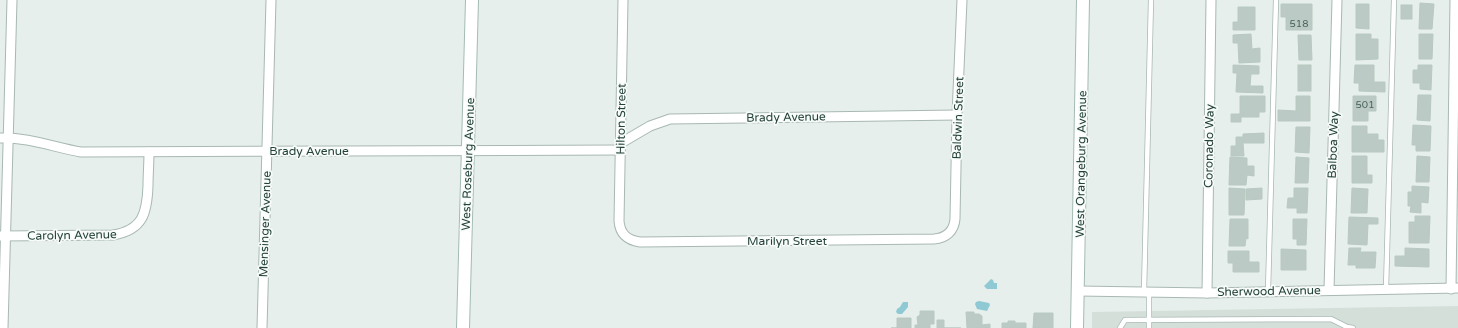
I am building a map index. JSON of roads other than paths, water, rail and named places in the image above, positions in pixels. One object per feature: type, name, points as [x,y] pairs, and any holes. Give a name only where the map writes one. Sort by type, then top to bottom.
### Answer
[{"type":"street","points":[[3,328],[4,138],[12,0]]},
{"type":"street","name":"Mensinger Avenue","points":[[262,328],[271,0]]},
{"type":"street","name":"West Roseburg Avenue","points":[[463,328],[472,0]]},
{"type":"street","name":"Hilton Street","points":[[624,0],[619,221],[621,232],[625,236]]},
{"type":"street","name":"Baldwin Street","points":[[949,234],[953,228],[955,219],[957,115],[962,0]]},
{"type":"street","name":"West Orangeburg Avenue","points":[[1078,328],[1083,0]]},
{"type":"street","name":"Coronado Way","points":[[1207,292],[1211,0]]},
{"type":"street","name":"Balboa Way","points":[[1329,290],[1337,0]]},
{"type":"street","points":[[1454,288],[1455,0]]},
{"type":"street","name":"Brady Avenue","points":[[4,138],[28,140],[60,149],[81,152],[468,151],[620,146],[650,126],[670,119],[957,115]]},
{"type":"street","name":"Carolyn Avenue","points":[[3,236],[113,235],[123,234],[131,230],[139,223],[146,210],[149,152]]},
{"type":"street","name":"Marilyn Street","points":[[625,236],[633,241],[648,242],[934,239],[941,238],[949,234]]},
{"type":"street","name":"Sherwood Avenue","points":[[1079,291],[1207,292],[1454,288]]},
{"type":"lane","points":[[1149,328],[1146,292],[1151,0]]},
{"type":"lane","points":[[1268,291],[1276,0]]},
{"type":"lane","points":[[1386,289],[1394,0]]},
{"type":"lane","points":[[1120,328],[1125,320],[1331,319],[1347,327],[1353,328]]},
{"type":"water","points":[[991,279],[994,283],[997,283],[997,289],[987,289],[984,286]]},
{"type":"water","points":[[979,301],[989,303],[990,305],[987,311],[977,309],[975,304]]},
{"type":"water","points":[[903,302],[908,302],[908,307],[902,314],[898,314],[896,312],[897,309]]}]
